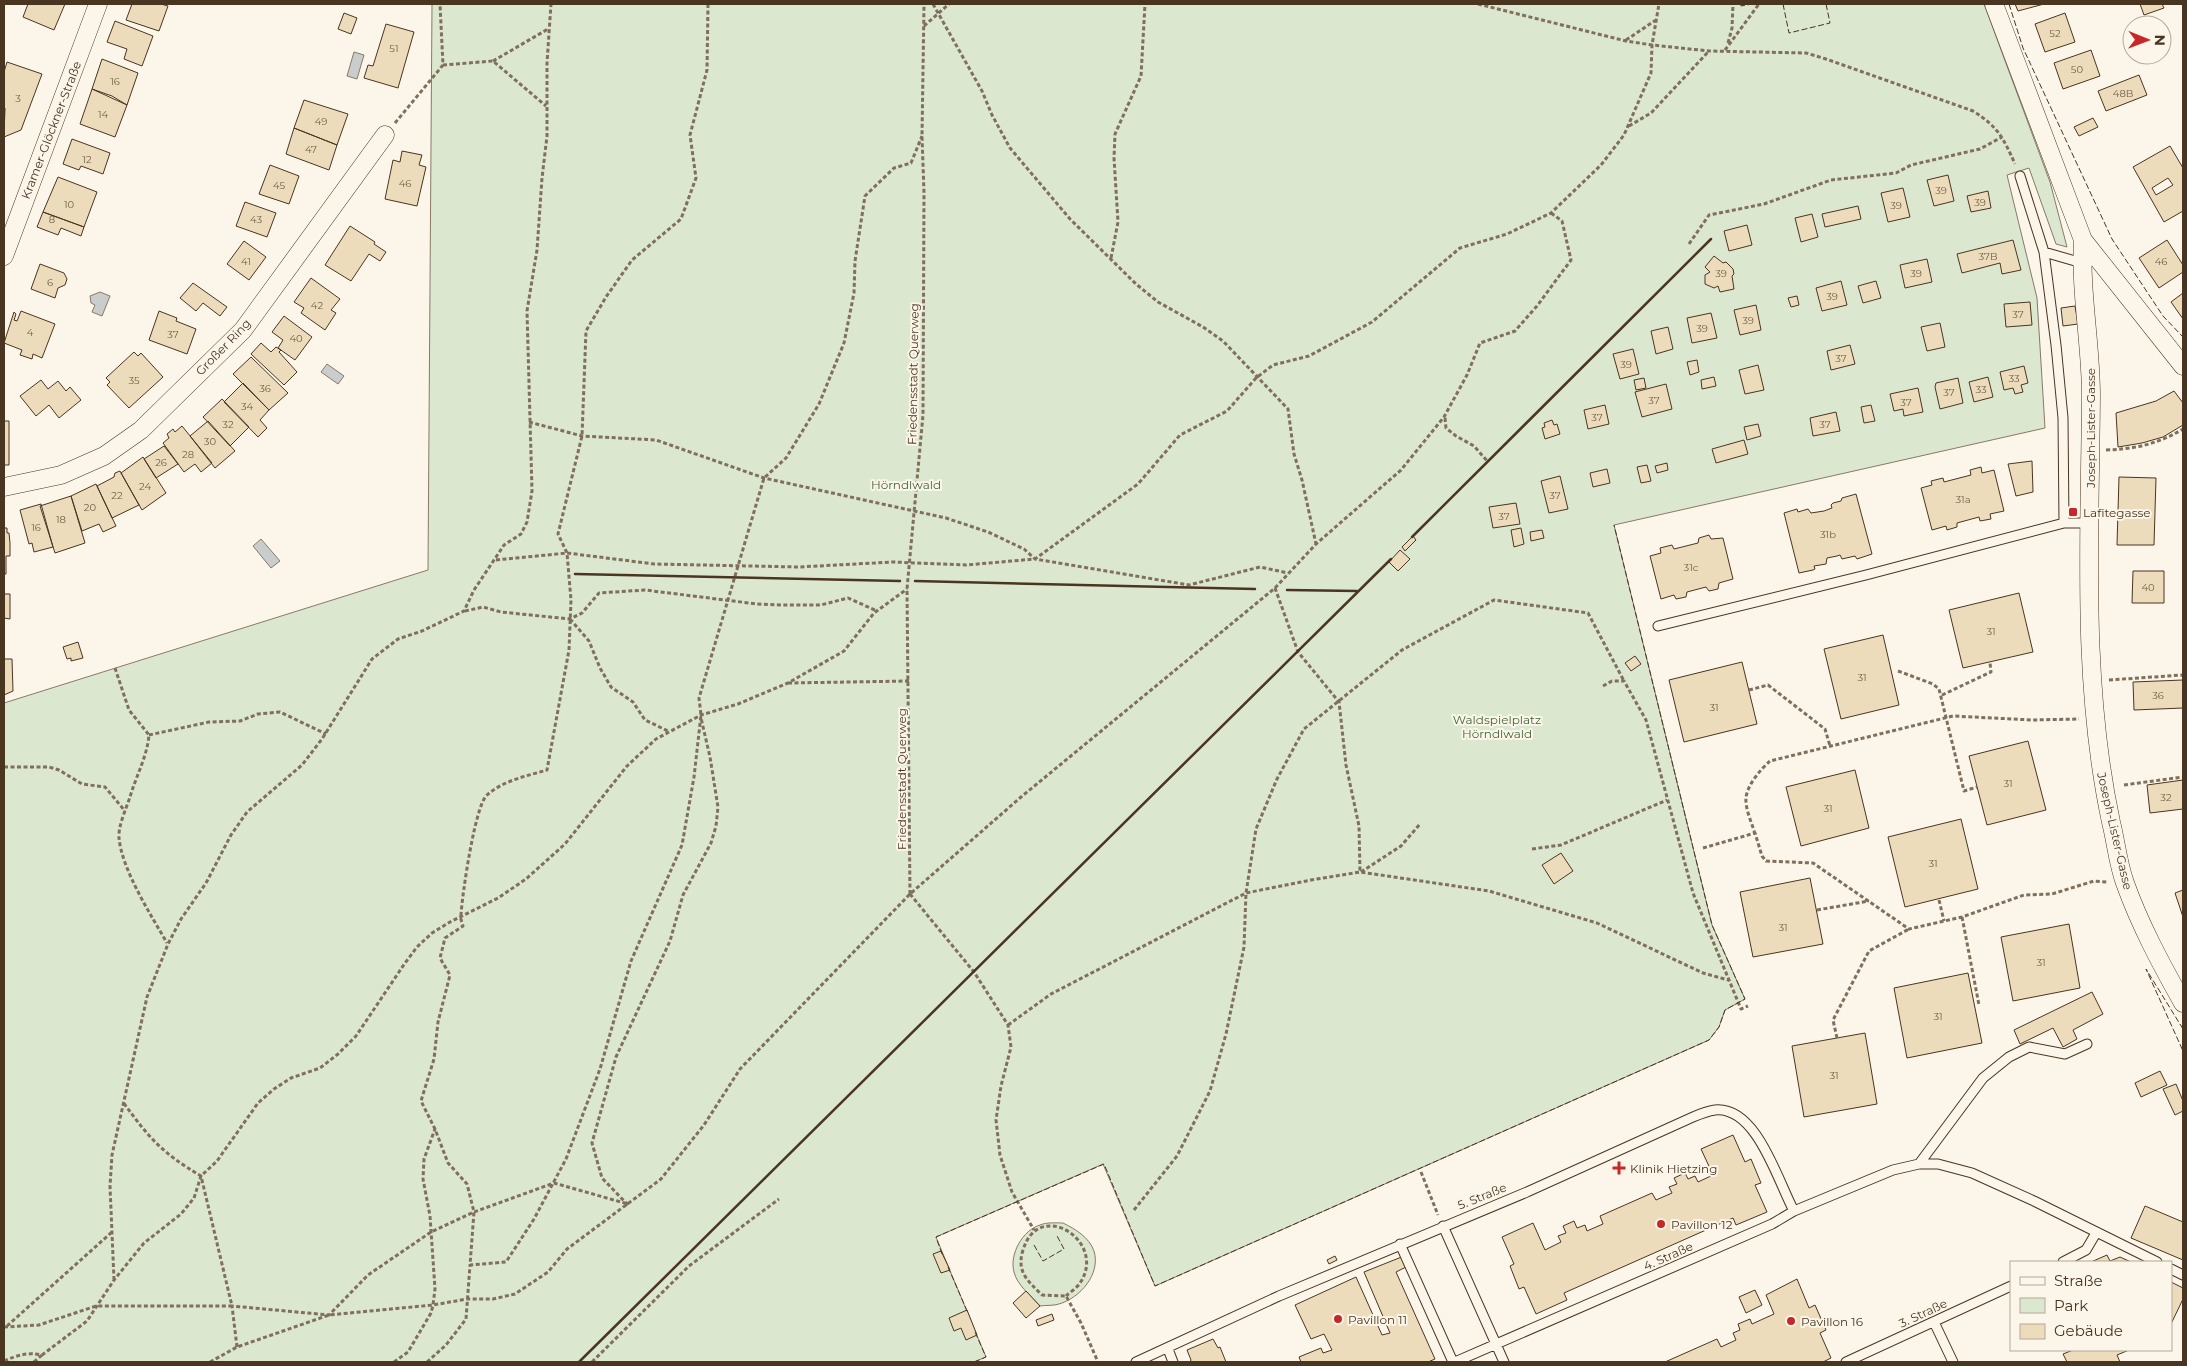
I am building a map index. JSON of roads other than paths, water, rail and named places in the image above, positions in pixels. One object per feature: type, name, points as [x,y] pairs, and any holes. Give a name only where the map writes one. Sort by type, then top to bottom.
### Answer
[{"type":"street","name":"Kramer-Glöckner-Straße","points":[[4,256],[98,4]]},
{"type":"street","name":"Joseph-Lister-Gasse","points":[[1994,4],[2083,240],[2082,263],[2091,381],[2089,523],[2091,679],[2101,776],[2124,882],[2149,942],[2183,1003]]},
{"type":"street","name":"Großer Ring","points":[[4,487],[61,474],[104,456],[141,430],[243,330],[385,135]]},
{"type":"street","points":[[2083,240],[2183,366]]},
{"type":"lane","points":[[2020,176],[2044,252],[2062,418],[2064,523]]},
{"type":"lane","points":[[2044,252],[2082,263]]},
{"type":"lane","points":[[1658,626],[1866,575],[2064,523],[2089,523]]},
{"type":"lane","points":[[1918,1164],[1983,1078],[2009,1057],[2029,1047],[2065,1054],[2086,1044]]},
{"type":"lane","name":"5. Straße","points":[[1136,1362],[1168,1349],[1253,1308],[1400,1244],[1536,1188],[1693,1117],[1715,1110],[1736,1115],[1755,1132],[1794,1211]]},
{"type":"lane","name":"4. Straße","points":[[1454,1362],[1763,1228],[1794,1211],[1893,1170],[1918,1164],[1950,1166],[1972,1173],[2155,1261]]},
{"type":"lane","points":[[1443,1226],[1504,1362]]},
{"type":"lane","points":[[2065,1261],[2086,1250],[2096,1233]]},
{"type":"lane","points":[[1400,1244],[1454,1362]]},
{"type":"lane","name":"3. Straße","points":[[1846,1362],[2010,1286]]},
{"type":"lane","points":[[1934,1322],[1953,1362]]},
{"type":"lane","points":[[1168,1349],[1173,1362]]},
{"type":"place","name":"Lafitegasse","points":[[2073,512]]},
{"type":"place","name":"Klinik Hietzing","points":[[1619,1168]]},
{"type":"place","name":"Pavillon 12","points":[[1661,1224]]},
{"type":"place","name":"Pavillon 11","points":[[1338,1319]]},
{"type":"place","name":"Pavillon 16","points":[[1791,1321]]},
{"type":"park label","name":"Hörndlwald","points":[[906,484]]},
{"type":"park label","name":"Waldspielplatz Hörndlwald","points":[[1497,726]]}]
